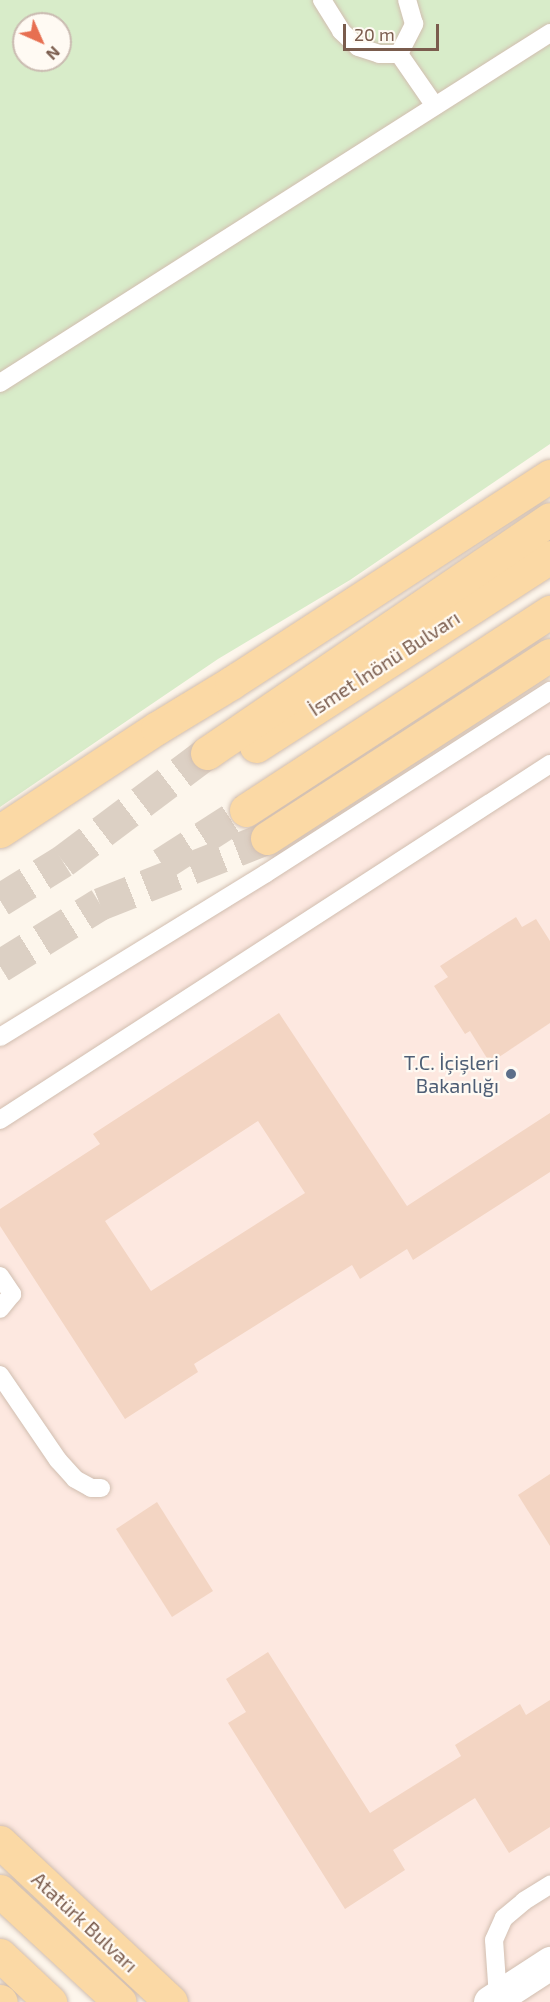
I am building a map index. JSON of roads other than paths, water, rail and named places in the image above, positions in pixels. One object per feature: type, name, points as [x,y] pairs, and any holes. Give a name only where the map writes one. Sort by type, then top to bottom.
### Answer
[{"type":"main road","points":[[0,831],[550,476]]},
{"type":"main road","name":"İsmet İnönü Bulvarı","points":[[550,519],[213,761],[550,557]]},
{"type":"main road","points":[[246,810],[550,612]]},
{"type":"main road","points":[[267,838],[550,655]]},
{"type":"main road","name":"Atatürk Bulvarı","points":[[0,1842],[171,2002]]},
{"type":"main road","points":[[0,1891],[120,2002]]},
{"type":"main road","points":[[0,1955],[50,2002]]},
{"type":"street","points":[[494,2000],[550,1963]]},
{"type":"lane","points":[[322,0],[341,31],[358,47],[379,54],[399,54]]},
{"type":"lane","points":[[399,54],[414,24],[407,0]]},
{"type":"lane","points":[[0,383],[550,33]]},
{"type":"lane","points":[[399,54],[435,106]]},
{"type":"lane","points":[[0,1037],[265,873],[550,691]]},
{"type":"lane","points":[[0,1120],[550,764]]},
{"type":"lane","points":[[0,1276],[12,1294],[0,1309]]},
{"type":"lane","points":[[0,1375],[58,1460],[75,1479],[92,1488],[101,1488]]},
{"type":"lane","points":[[494,2000],[494,1940],[504,1918],[524,1901],[550,1885]]},
{"type":"tunnel","points":[[0,900],[63,861],[207,753]]},
{"type":"tunnel","points":[[162,864],[246,810]]},
{"type":"tunnel","points":[[0,966],[100,904],[267,838]]},
{"type":"place","name":"T.C. İçişleri Bakanlığı","points":[[511,1074]]}]
